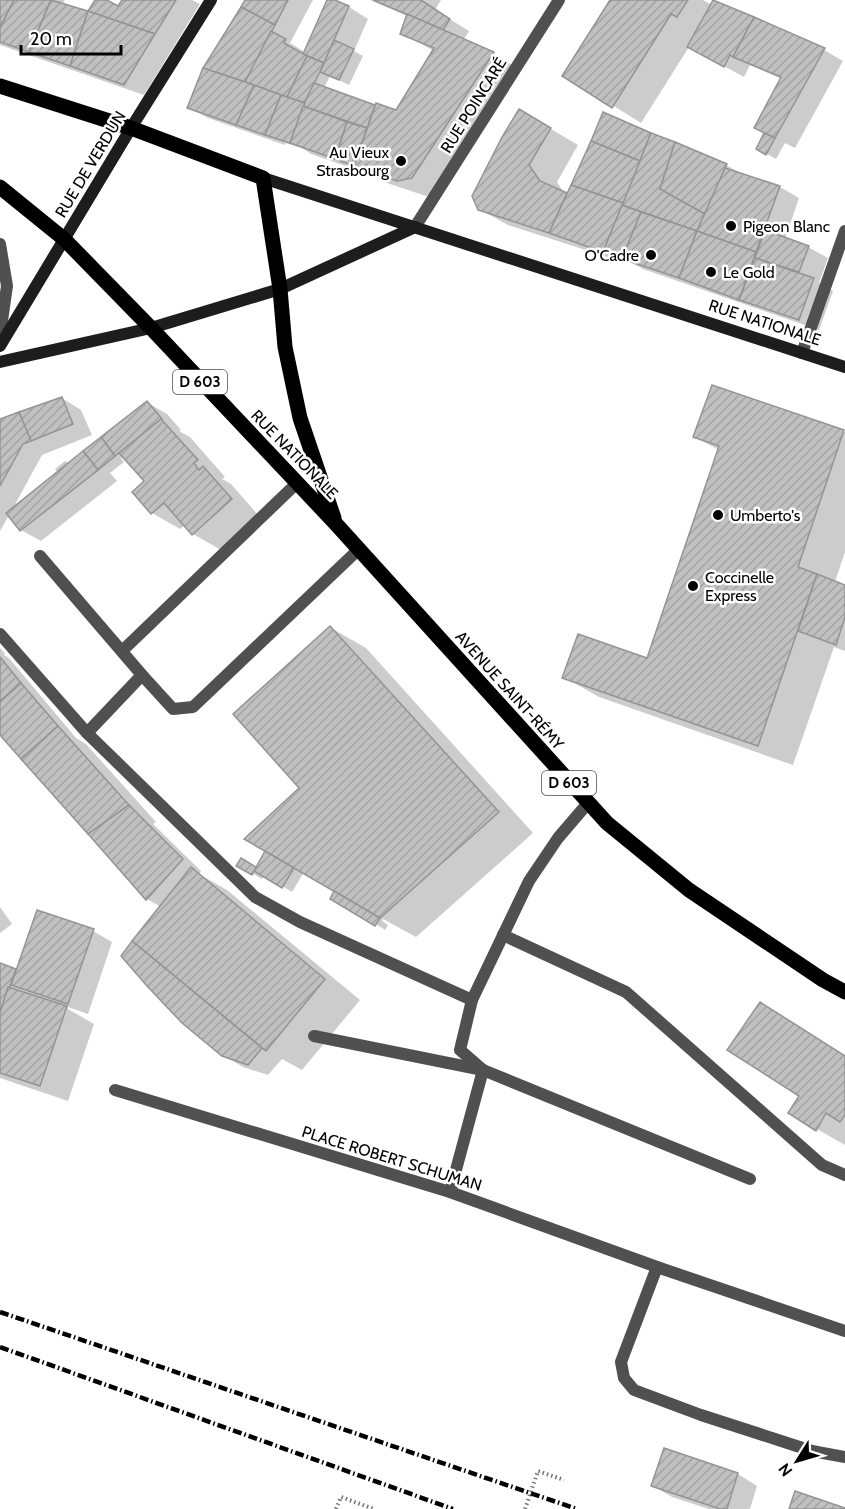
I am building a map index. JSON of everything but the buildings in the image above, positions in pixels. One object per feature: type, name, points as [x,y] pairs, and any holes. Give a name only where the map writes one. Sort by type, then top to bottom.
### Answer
[{"type":"main road","name":"RUE DE VERDUN","points":[[0,346],[211,0]]},
{"type":"main road","name":"RUE NATIONALE","points":[[0,86],[131,128],[263,178],[845,367]]},
{"type":"main road","name":"RUE NATIONALE","points":[[263,178],[280,289],[285,347],[300,418],[336,524]]},
{"type":"main road","name":"RUE NATIONALE","points":[[0,186],[64,239],[336,524]]},
{"type":"main road","points":[[0,362],[151,328],[280,289],[415,227]]},
{"type":"main road","name":"AVENUE SAINT-RÉMY","points":[[336,524],[607,823],[689,890],[823,980],[845,992]]},
{"type":"street","name":"RUE POINCARÉ","points":[[415,227],[559,0]]},
{"type":"street","points":[[802,353],[845,231]]},
{"type":"street","points":[[0,244],[7,286],[0,335]]},
{"type":"street","points":[[122,651],[297,483]]},
{"type":"street","points":[[39,556],[174,709],[193,707],[359,549]]},
{"type":"street","points":[[0,634],[87,733],[255,897],[300,922],[472,1000]]},
{"type":"street","points":[[87,733],[142,675]]},
{"type":"street","points":[[483,1070],[460,1050],[472,1000],[529,881],[558,838],[588,803]]},
{"type":"street","points":[[503,935],[626,992],[822,1165],[845,1175]]},
{"type":"street","points":[[314,1036],[483,1070],[750,1179]]},
{"type":"street","points":[[450,1192],[483,1070]]},
{"type":"street","name":"PLACE ROBERT SCHUMAN","points":[[115,1090],[450,1192],[657,1267],[845,1330]]},
{"type":"street","points":[[657,1267],[621,1362],[624,1378],[634,1389],[701,1415],[801,1447],[845,1457]]},
{"type":"path","points":[[525,1509],[538,1471],[564,1480]]},
{"type":"path","points":[[336,1509],[341,1497],[374,1509]]},
{"type":"railway","points":[[0,1312],[577,1509]]},
{"type":"railway","points":[[0,1347],[453,1509]]},
{"type":"place","name":"Au Vieux Strasbourg","points":[[401,161]]},
{"type":"place","name":"Pigeon Blanc","points":[[731,226]]},
{"type":"place","name":"O'Cadre","points":[[651,255]]},
{"type":"place","name":"Le Gold","points":[[711,272]]},
{"type":"place","name":"Umberto's","points":[[718,515]]},
{"type":"place","name":"Coccinelle Express","points":[[693,586]]}]
